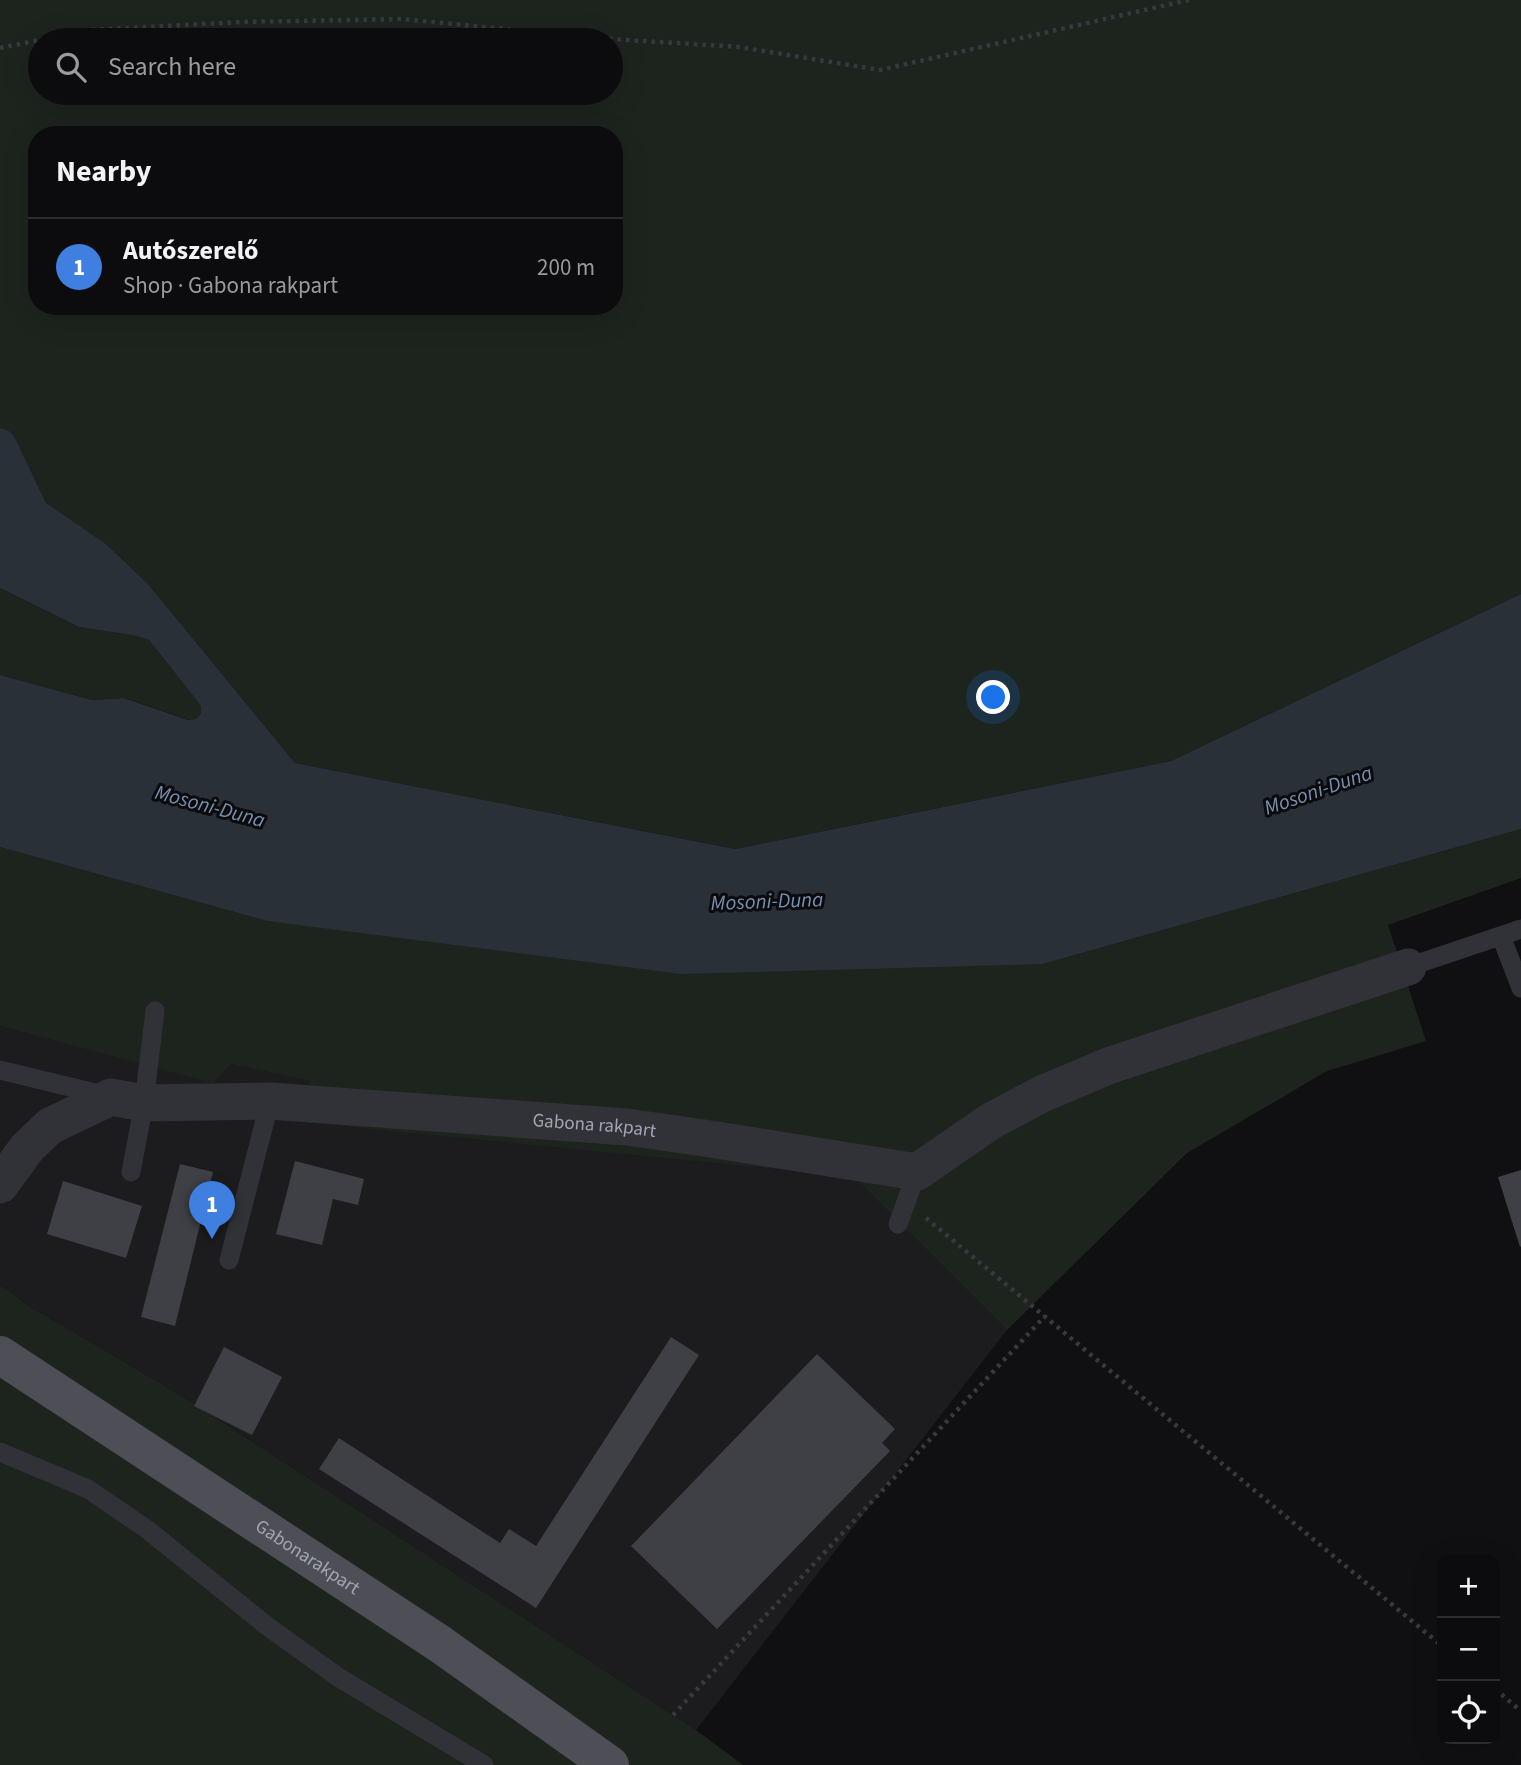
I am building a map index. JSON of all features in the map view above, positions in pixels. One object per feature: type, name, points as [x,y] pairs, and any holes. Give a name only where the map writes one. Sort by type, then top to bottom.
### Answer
[{"type":"main road","name":"Gabonarakpart","points":[[0,1355],[440,1644],[610,1765]]},
{"type":"street","points":[[911,1187],[991,1121],[1042,1094],[1108,1066],[1408,967]]},
{"type":"street","name":"Gabona rakpart","points":[[0,1185],[27,1148],[50,1126],[128,1100],[270,1101],[627,1128],[704,1138],[911,1187]]},
{"type":"lane","points":[[1408,967],[1521,929]]},
{"type":"lane","points":[[1501,936],[1521,988]]},
{"type":"lane","points":[[131,1172],[128,1100],[155,1011]]},
{"type":"lane","points":[[0,1070],[128,1100]]},
{"type":"lane","points":[[229,1260],[270,1101]]},
{"type":"lane","points":[[898,1224],[911,1187]]},
{"type":"lane","points":[[0,1452],[88,1489],[148,1530],[267,1626],[338,1677],[484,1765]]},
{"type":"path","points":[[623,40],[739,47],[880,70],[1189,0]]},
{"type":"path","points":[[127,28],[241,22],[402,19],[494,28]]},
{"type":"path","points":[[0,48],[28,42]]},
{"type":"path","points":[[911,1187],[1045,1316],[1437,1642]]},
{"type":"path","points":[[673,1715],[1045,1316]]},
{"type":"path","points":[[1500,1693],[1521,1711]]},
{"type":"shaded area","points":[[0,0],[1521,0],[1521,594],[1171,761],[735,849],[295,763],[148,584],[106,544],[0,471]]},
{"type":"shaded area","points":[[0,588],[79,627],[149,640],[201,706],[201,715],[189,720],[125,698],[92,700],[0,675]]},
{"type":"shaded area","points":[[1521,829],[1521,878],[1388,925],[1426,1041],[1327,1071],[1187,1153],[1007,1330],[854,1177],[300,1122],[310,1081],[231,1064],[213,1083],[0,1026],[0,847],[267,921],[1043,964]]},
{"type":"shaded area","points":[[0,1026],[213,1082],[231,1064],[311,1081],[301,1122],[854,1177],[1007,1330],[696,1730],[182,1396],[26,1304],[0,1285]]},
{"type":"shaded area","points":[[0,1285],[26,1304],[182,1396],[696,1730],[743,1765],[0,1765]]},
{"type":"water","name":"Mosoni-Duna","points":[[0,471],[106,544],[148,584],[295,763],[735,849],[1171,761],[1521,594],[1521,829],[1043,964],[681,974],[267,921],[0,847],[0,675],[92,700],[124,698],[188,720],[196,719],[201,714],[201,706],[149,640],[79,627],[0,588]]},
{"type":"building","points":[[295,1161],[364,1179],[358,1205],[333,1199],[322,1245],[276,1234]]},
{"type":"building","points":[[180,1164],[213,1172],[175,1326],[141,1317]]},
{"type":"building","points":[[1521,1170],[1521,1246],[1520,1247],[1498,1177]]},
{"type":"building","points":[[63,1181],[142,1206],[126,1258],[47,1234]]},
{"type":"building","points":[[671,1337],[699,1355],[536,1608],[319,1469],[339,1438],[500,1543],[509,1529],[536,1546]]},
{"type":"building","points":[[224,1347],[282,1377],[252,1435],[194,1406]]},
{"type":"building","points":[[817,1354],[895,1429],[882,1443],[890,1451],[717,1629],[631,1546]]},
{"type":"waterway","points":[[0,445],[38,525]]},
{"type":"place","name":"Autószerelő","points":[[212,1239]]}]
